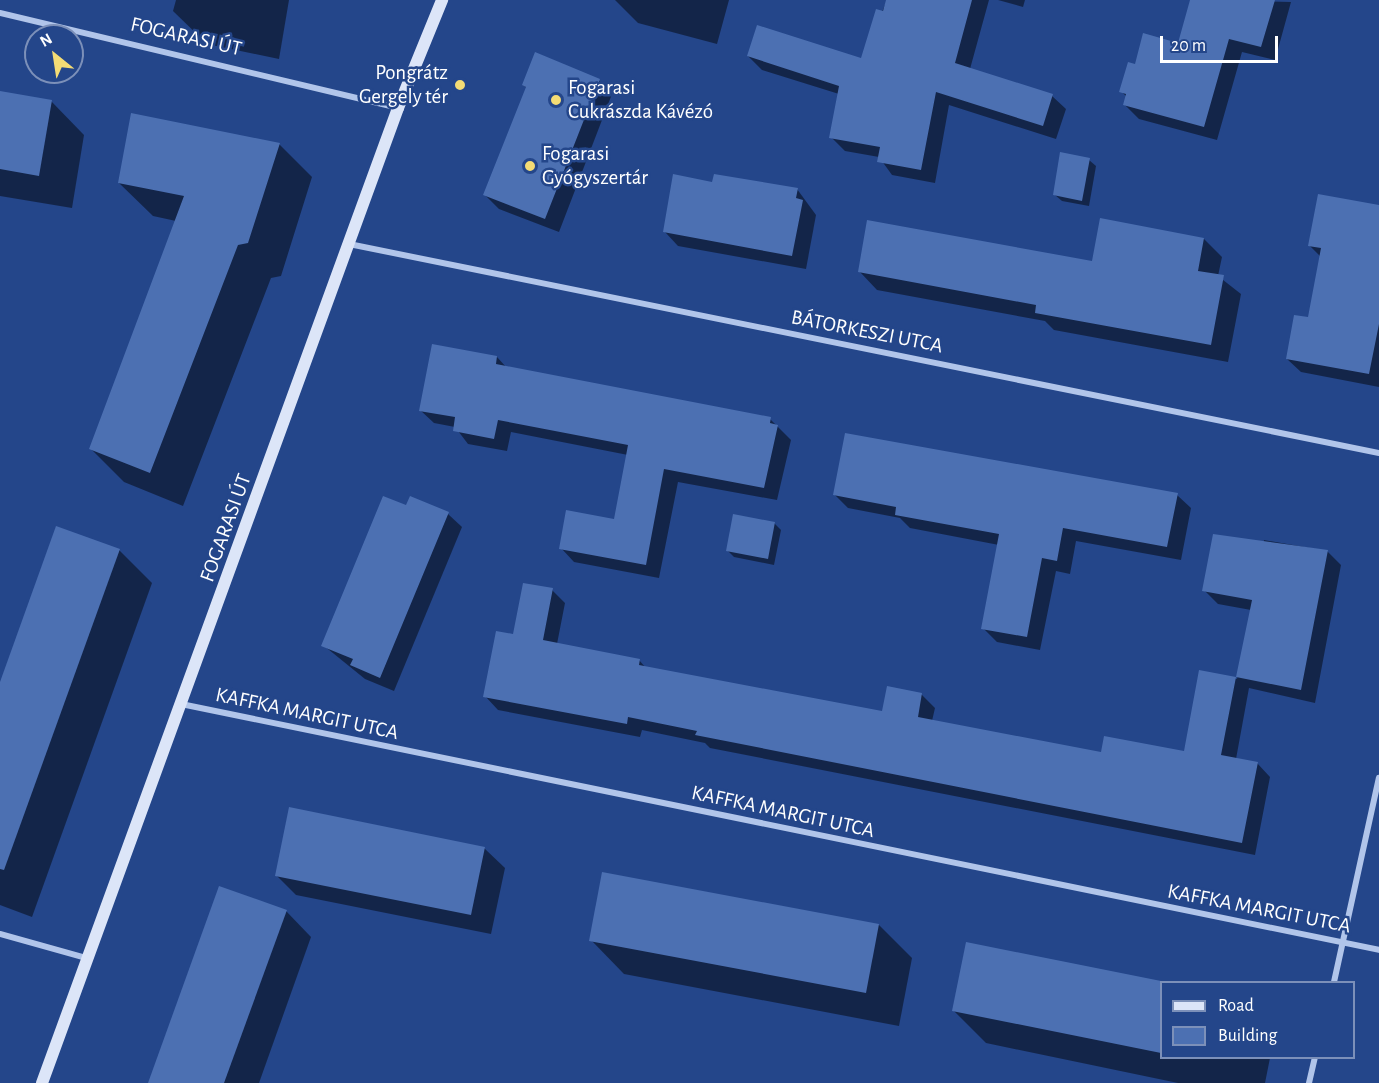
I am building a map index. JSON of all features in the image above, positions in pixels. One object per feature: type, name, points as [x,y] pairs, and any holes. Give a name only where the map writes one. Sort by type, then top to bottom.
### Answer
[{"type":"main road","name":"FOGARASI ÚT","points":[[42,1083],[398,108],[442,0]]},
{"type":"street","name":"FOGARASI ÚT","points":[[0,13],[398,108]]},
{"type":"street","name":"BÁTORKESZI UTCA","points":[[349,244],[1379,453]]},
{"type":"street","name":"KAFFKA MARGIT UTCA","points":[[181,704],[1379,950]]},
{"type":"street","points":[[1334,981],[1379,778]]},
{"type":"street","points":[[0,934],[86,958]]},
{"type":"street","points":[[1309,1083],[1315,1059]]},
{"type":"building","points":[[886,0],[972,0],[955,63],[1053,94],[1043,126],[936,92],[921,170],[877,162],[880,147],[829,138],[839,86],[747,56],[757,25],[861,58],[876,9],[883,11]]},
{"type":"building","points":[[1190,0],[1275,0],[1261,47],[1229,39],[1204,127],[1123,105],[1126,94],[1119,92],[1128,62],[1135,64],[1143,33],[1178,43]]},
{"type":"building","points":[[535,52],[600,79],[545,219],[483,195],[526,87],[522,85]]},
{"type":"building","points":[[0,91],[52,100],[39,176],[0,169]]},
{"type":"building","points":[[131,113],[280,143],[248,243],[238,245],[150,473],[89,449],[184,196],[118,183]]},
{"type":"building","points":[[1060,152],[1090,158],[1082,201],[1053,195]]},
{"type":"building","points":[[673,174],[712,182],[714,174],[798,188],[796,198],[803,200],[792,256],[663,232]]},
{"type":"building","points":[[1318,194],[1379,205],[1379,324],[1369,374],[1286,359],[1294,315],[1308,317],[1321,248],[1308,246]]},
{"type":"building","points":[[1100,218],[1204,238],[1198,271],[1224,275],[1211,345],[1035,313],[1036,305],[858,272],[867,220],[1092,261]]},
{"type":"building","points":[[432,344],[497,356],[496,364],[771,417],[770,423],[778,425],[764,488],[664,469],[646,565],[559,549],[566,510],[614,519],[628,445],[498,420],[494,439],[453,431],[455,417],[419,411]]},
{"type":"building","points":[[845,433],[1178,493],[1167,547],[1063,528],[1057,561],[1042,558],[1027,637],[981,629],[999,534],[895,515],[896,507],[833,495]]},
{"type":"building","points":[[383,496],[406,505],[410,496],[449,512],[380,678],[350,665],[353,659],[321,646]]},
{"type":"building","points":[[733,514],[775,522],[768,559],[726,551]]},
{"type":"building","points":[[56,526],[120,549],[4,870],[0,869],[0,682]]},
{"type":"building","points":[[1213,534],[1328,550],[1301,690],[1236,677],[1252,600],[1202,591]]},
{"type":"building","points":[[523,583],[553,588],[543,640],[640,659],[639,665],[882,711],[887,686],[922,693],[918,717],[1101,752],[1104,736],[1184,751],[1199,670],[1236,677],[1221,755],[1258,762],[1242,843],[695,735],[697,731],[628,717],[627,724],[483,697],[496,631],[513,634]]},
{"type":"building","points":[[289,807],[485,847],[471,915],[275,876]]},
{"type":"building","points":[[602,872],[879,924],[866,993],[589,941]]},
{"type":"building","points":[[219,886],[287,910],[224,1083],[148,1083]]},
{"type":"building","points":[[966,942],[1161,981],[1160,1053],[952,1011]]},
{"type":"place","name":"Pongrátz Gergely tér","points":[[460,85]]},
{"type":"place","name":"Fogarasi Cukrászda Kávézó","points":[[556,100]]},
{"type":"place","name":"Fogarasi Gyógyszertár","points":[[530,166]]}]
